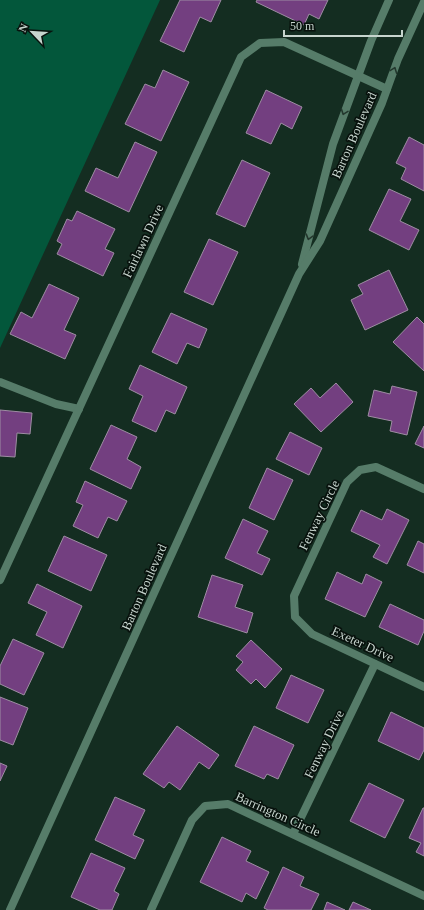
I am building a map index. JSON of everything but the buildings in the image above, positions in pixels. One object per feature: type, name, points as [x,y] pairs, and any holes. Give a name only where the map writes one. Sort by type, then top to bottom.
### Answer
[{"type":"street","name":"Barton Boulevard","points":[[299,274],[333,144],[371,41],[389,0]]},
{"type":"street","name":"Barton Boulevard","points":[[10,910],[299,274],[320,241],[424,2]]},
{"type":"street","name":"Fairlawn Drive","points":[[0,580],[241,57],[260,43],[284,42],[387,89]]},
{"type":"street","points":[[0,382],[56,404],[79,409]]},
{"type":"street","name":"Fenway Circle","points":[[295,617],[294,596],[347,482],[360,470],[376,467],[424,489]]},
{"type":"street","name":"Exeter Drive","points":[[295,617],[312,634],[424,687]]},
{"type":"street","name":"Fenway Drive","points":[[294,834],[375,664]]},
{"type":"street","name":"Barrington Circle","points":[[151,910],[192,820],[205,806],[228,804],[424,896]]},
{"type":"green space","points":[[0,0],[160,0],[0,348]]}]
